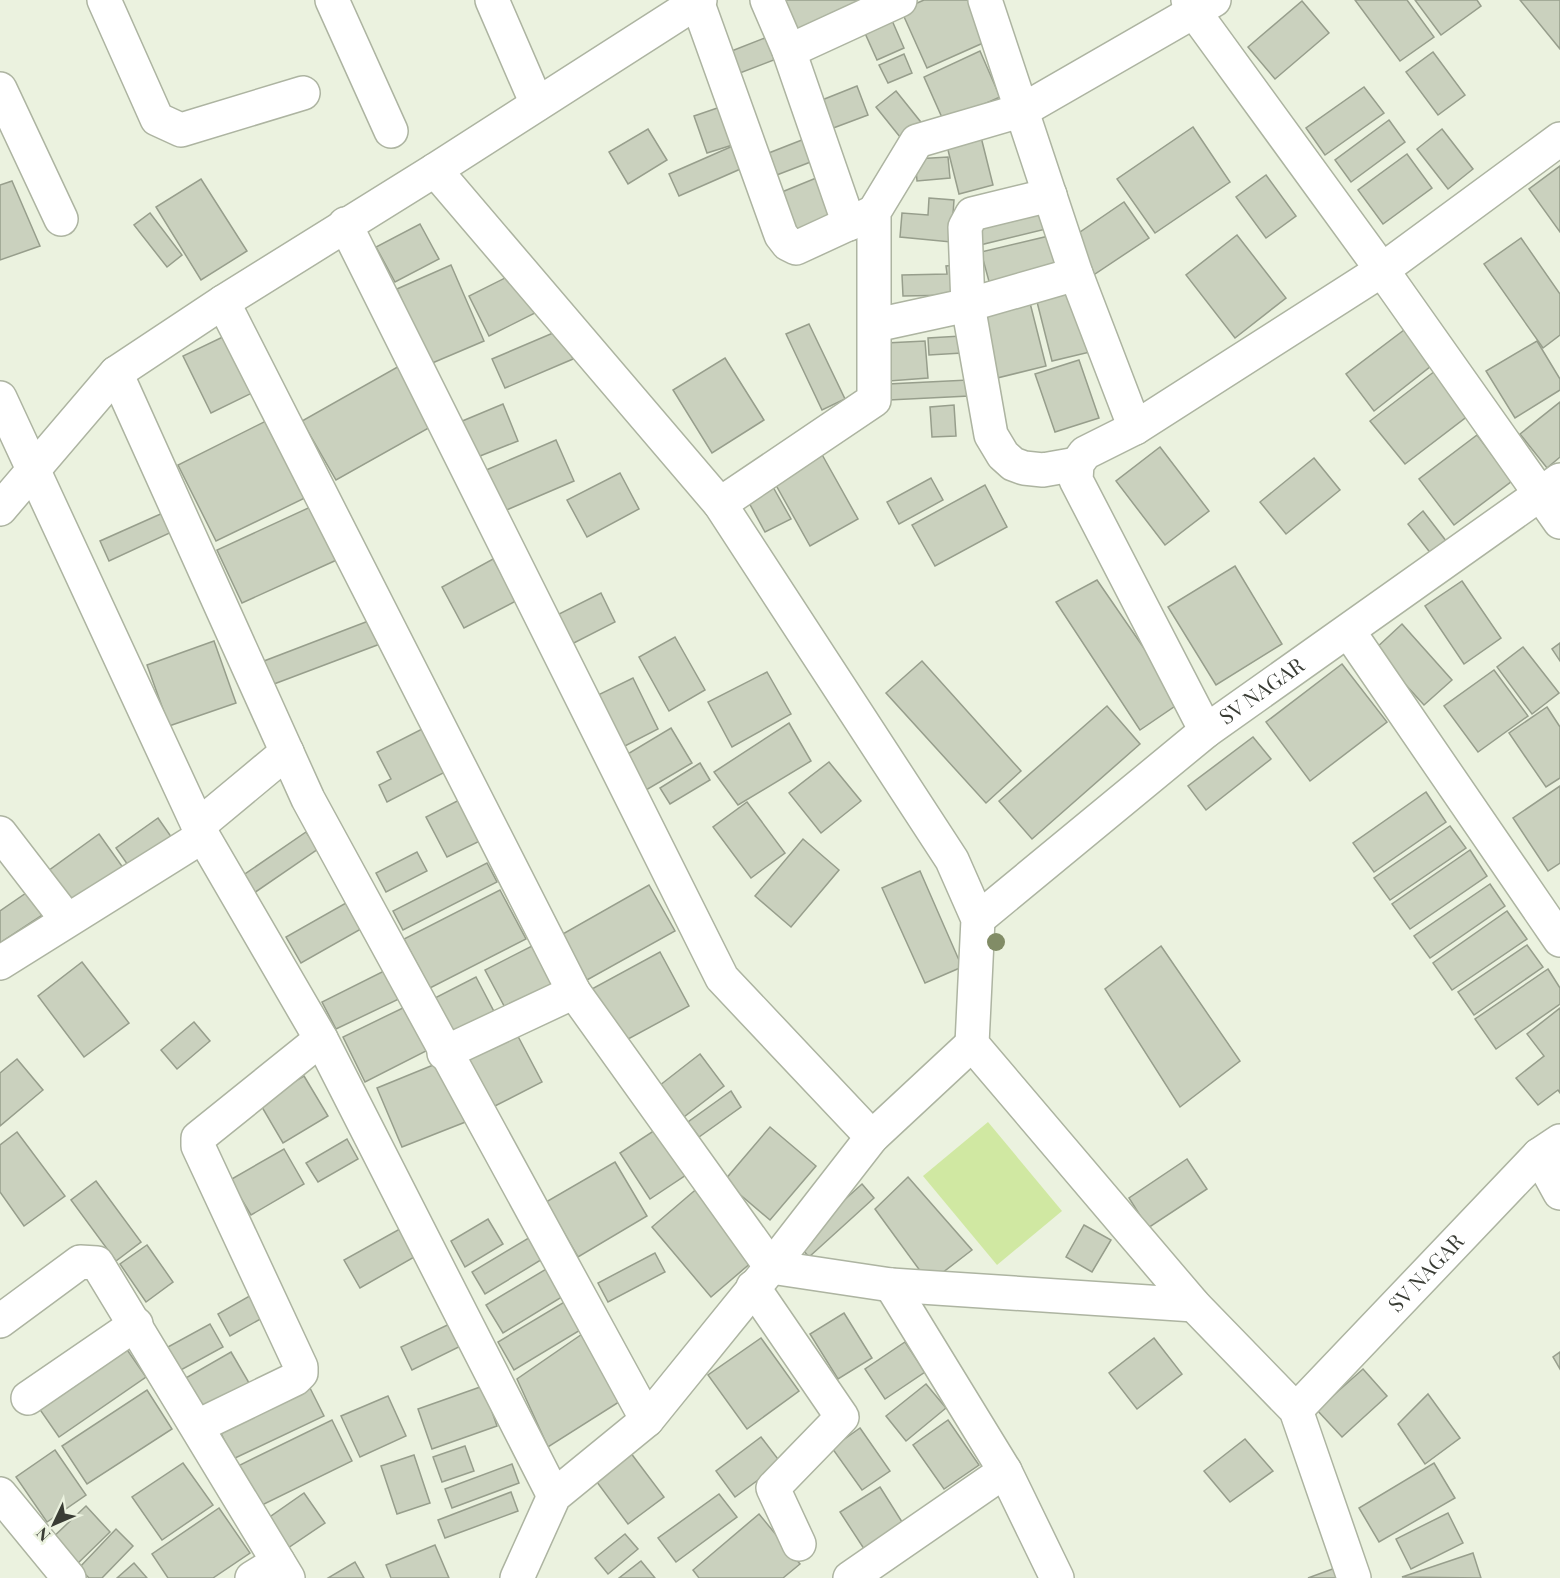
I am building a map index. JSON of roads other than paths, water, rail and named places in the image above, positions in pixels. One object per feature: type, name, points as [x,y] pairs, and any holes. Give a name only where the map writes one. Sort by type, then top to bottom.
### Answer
[{"type":"street","points":[[104,0],[157,119],[181,130],[303,93]]},
{"type":"street","points":[[332,0],[391,130]]},
{"type":"street","points":[[492,0],[537,104]]},
{"type":"street","points":[[720,504],[874,400],[876,325],[862,218],[767,0]]},
{"type":"street","points":[[789,51],[900,0]]},
{"type":"street","points":[[985,0],[1076,274],[1135,428]]},
{"type":"street","points":[[0,508],[116,373],[345,224],[435,170],[698,1],[781,235],[788,244],[796,248],[862,218],[917,141],[1023,110],[1199,4],[1382,270],[1550,488],[1560,522]]},
{"type":"street","points":[[0,88],[61,219]]},
{"type":"street","points":[[1206,731],[1076,480],[1077,464],[1085,453],[1135,428],[1382,270],[1560,139]]},
{"type":"street","points":[[435,170],[720,504],[952,860],[978,919],[972,1044],[1194,1305],[1296,1410],[1354,1578]]},
{"type":"street","points":[[1050,195],[972,214],[967,219],[965,242],[968,305],[991,435],[1003,455],[1013,464],[1024,468],[1043,470],[1077,464]]},
{"type":"street","points":[[345,224],[722,978],[872,1137]]},
{"type":"street","points":[[876,325],[968,305],[1076,274]]},
{"type":"street","points":[[223,302],[574,992],[762,1277],[842,1417],[773,1488],[798,1544]]},
{"type":"street","points":[[116,373],[308,800],[444,1053],[647,1420]]},
{"type":"street","points":[[0,398],[201,831],[321,1039],[554,1496]]},
{"type":"street","name":"SV NAGAR","points":[[978,919],[1206,731],[1550,488]]},
{"type":"street","points":[[1349,632],[1560,940]]},
{"type":"street","points":[[0,963],[201,831],[287,752]]},
{"type":"street","points":[[0,833],[67,920]]},
{"type":"street","points":[[444,1053],[574,992]]},
{"type":"street","points":[[198,1426],[295,1379],[301,1373],[301,1367],[198,1146],[198,1138],[321,1039]]},
{"type":"street","points":[[517,1578],[554,1496],[647,1420],[872,1137],[972,1044]]},
{"type":"street","points":[[1549,1148],[1560,1193]]},
{"type":"street","name":"SV NAGAR","points":[[1296,1410],[1549,1148]]},
{"type":"street","points":[[0,1321],[80,1262],[90,1260],[97,1263],[198,1426],[273,1573]]},
{"type":"street","points":[[762,1277],[1194,1305]]},
{"type":"street","points":[[891,1285],[1005,1471],[1057,1578]]},
{"type":"street","points":[[28,1398],[136,1324]]},
{"type":"street","points":[[850,1578],[1005,1471]]},
{"type":"street","points":[[0,1494],[69,1578]]}]
